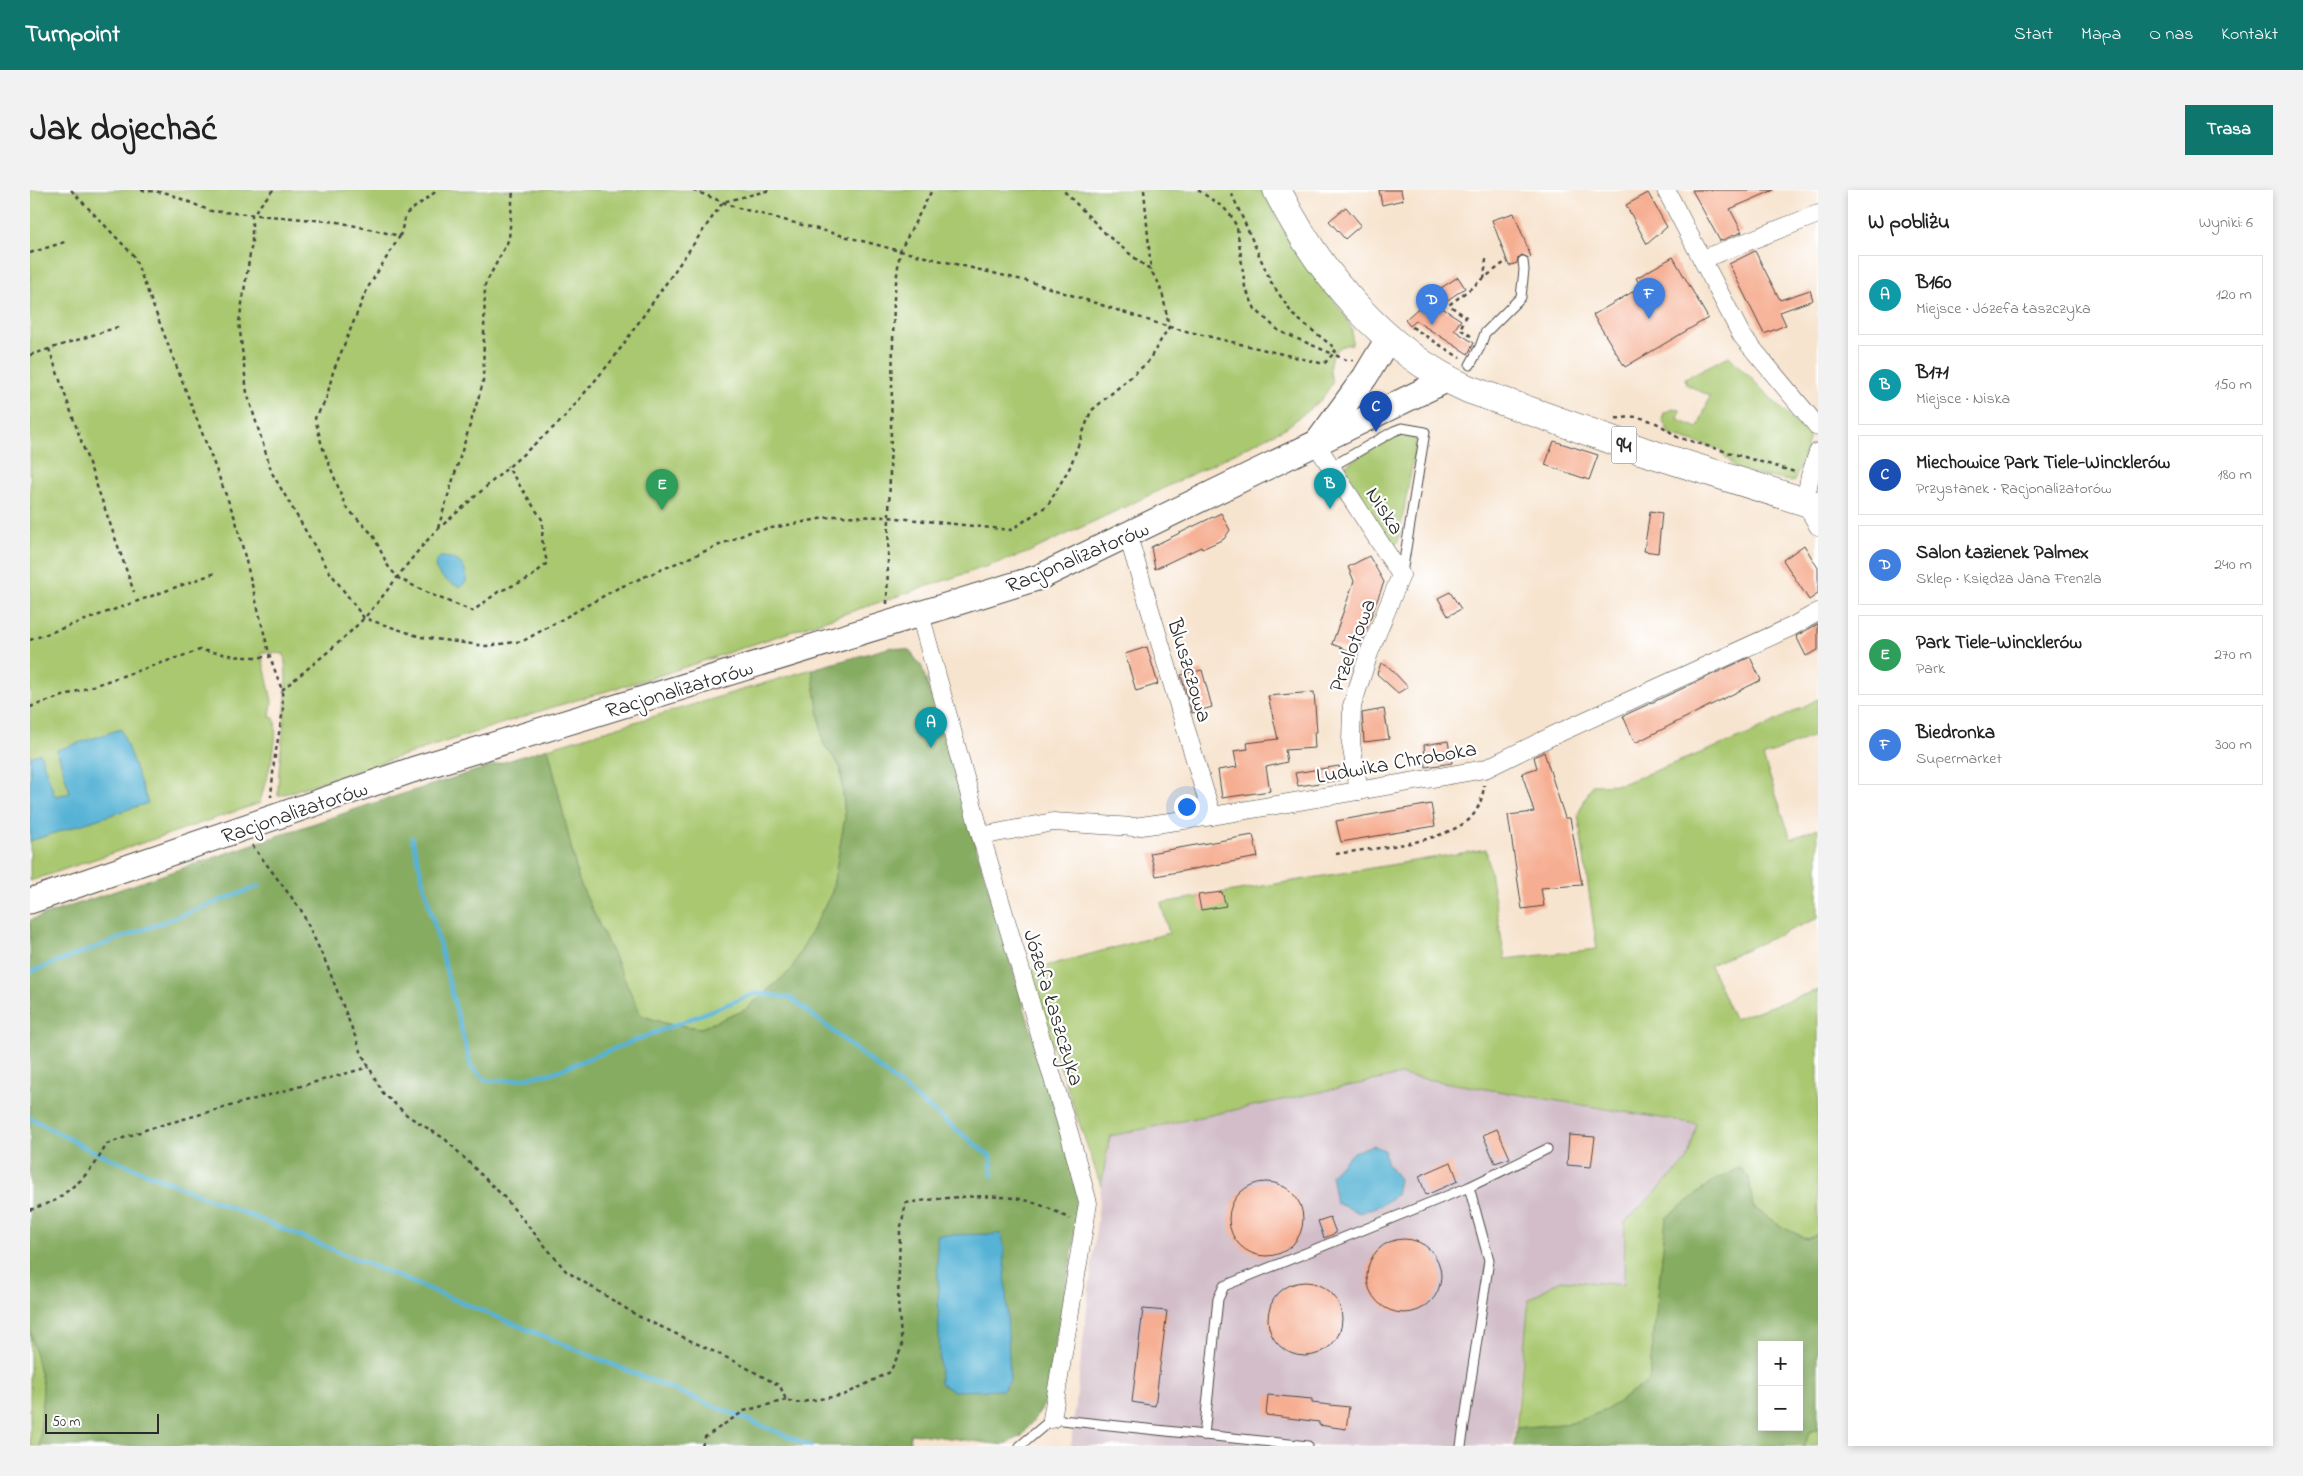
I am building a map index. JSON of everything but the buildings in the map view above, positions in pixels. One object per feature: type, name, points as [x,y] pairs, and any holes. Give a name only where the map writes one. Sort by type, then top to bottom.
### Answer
[{"type":"main road","name":"94","points":[[1277,190],[1302,235],[1335,280],[1397,331],[1413,359],[1446,380],[1643,451],[1811,494]]},
{"type":"street","points":[[1666,190],[1742,336],[1818,427]]},
{"type":"street","points":[[1703,258],[1818,214]]},
{"type":"street","name":"Racjonalizatorów","points":[[1316,444],[1397,331]]},
{"type":"street","name":"Racjonalizatorów","points":[[30,901],[421,767],[1040,577],[1128,536],[1446,380]]},
{"type":"street","name":"Niska","points":[[1316,444],[1401,575]]},
{"type":"street","points":[[1818,452],[1811,494],[1818,526]]},
{"type":"street","name":"Bluszczowa","points":[[1128,536],[1212,816]]},
{"type":"street","name":"Przelotowa","points":[[1359,790],[1351,743],[1352,706],[1369,653],[1401,575]]},
{"type":"street","name":"Ludwika Chroboka","points":[[981,836],[1053,822],[1134,827],[1212,816],[1485,769],[1792,627],[1818,612]]},
{"type":"street","name":"Józefa Łaszczyka","points":[[920,614],[981,836],[1088,1203],[1052,1419]]},
{"type":"lane","points":[[1470,364],[1485,333],[1521,297],[1524,270],[1523,260]]},
{"type":"lane","points":[[1332,468],[1394,431],[1402,428],[1426,432],[1401,575]]},
{"type":"lane","points":[[1204,1435],[1218,1299],[1224,1286],[1469,1187],[1547,1149]]},
{"type":"lane","points":[[1460,1446],[1489,1260],[1469,1187]]},
{"type":"lane","points":[[1020,1446],[1052,1419],[1308,1446]]},
{"type":"path","points":[[71,190],[134,256],[236,522],[270,657],[282,690],[283,710],[271,786],[272,818]]},
{"type":"path","points":[[141,190],[167,193],[210,211],[338,222],[400,236]]},
{"type":"path","points":[[273,190],[252,215],[252,242],[239,322],[246,392],[272,473],[329,571],[364,618],[421,637],[486,646],[523,641],[618,588],[750,532],[835,516],[888,517],[1011,530],[1048,505],[1070,467],[1091,412],[1147,363],[1169,327],[1163,296],[1158,282],[1151,271],[1108,236],[1063,190]]},
{"type":"path","points":[[436,190],[406,214],[400,236],[367,289],[333,372],[326,400],[316,418],[322,446],[346,507],[373,535],[388,566],[398,578],[473,611],[498,592],[530,578],[548,563],[542,539],[543,522],[507,466]]},
{"type":"path","points":[[437,530],[483,383],[485,285],[509,239],[513,190]]},
{"type":"path","points":[[693,190],[724,202],[900,251],[1031,282],[1169,327],[1324,364],[1336,349],[1293,315],[1271,282],[1230,190]]},
{"type":"path","points":[[282,690],[364,618],[398,578],[424,542],[507,466],[562,420],[612,359],[724,202],[770,190]]},
{"type":"path","points":[[883,625],[888,598],[888,517],[894,298],[900,251],[932,190]]},
{"type":"path","points":[[1144,190],[1151,271]]},
{"type":"path","points":[[1198,190],[1224,208],[1237,227],[1245,286],[1255,309],[1263,319],[1279,331],[1346,360],[1358,360],[1370,368]]},
{"type":"path","points":[[30,253],[68,241]]},
{"type":"path","points":[[1484,280],[1486,259]]},
{"type":"path","points":[[1481,342],[1460,329],[1466,317],[1449,306],[1505,262]]},
{"type":"path","points":[[30,355],[118,327]]},
{"type":"path","points":[[1397,331],[1470,364]]},
{"type":"path","points":[[49,349],[134,592]]},
{"type":"path","points":[[1614,418],[1636,417],[1663,425],[1677,437],[1811,494]]},
{"type":"path","points":[[30,640],[218,572]]},
{"type":"path","points":[[30,706],[200,650],[241,657],[270,657]]},
{"type":"path","points":[[1336,854],[1430,838],[1465,823],[1483,800],[1485,769]]},
{"type":"path","points":[[240,830],[301,910],[327,965],[369,1067],[383,1093],[408,1116],[445,1139],[504,1197],[566,1271],[638,1316],[736,1362],[780,1386],[786,1400]]},
{"type":"path","points":[[30,1210],[56,1200],[81,1180],[95,1164],[107,1144],[148,1129],[369,1067]]},
{"type":"path","points":[[702,1446],[705,1437],[744,1410],[786,1400],[796,1403],[844,1395],[890,1372],[902,1347],[898,1302],[900,1231],[906,1203],[943,1198],[1014,1198],[1045,1207],[1084,1226]]},
{"type":"shaded area","points":[[1401,1075],[1697,1124],[1687,1161],[1625,1222],[1624,1285],[1561,1280],[1529,1299],[1512,1446],[1071,1446],[1101,1186],[1110,1136]]},
{"type":"green space","points":[[30,190],[1261,190],[1286,234],[1346,317],[1352,330],[1352,344],[1339,348],[1332,357],[1330,369],[1333,382],[1322,399],[1287,427],[1027,553],[661,675],[553,707],[278,796],[286,690],[284,654],[261,652],[272,701],[270,717],[274,718],[276,728],[272,760],[260,803],[30,881]]},
{"type":"green space","points":[[1729,356],[1810,437],[1794,482],[1739,471],[1718,449],[1670,435],[1662,419],[1664,413],[1672,409],[1680,410],[1678,420],[1698,428],[1710,396],[1686,384],[1685,378]]},
{"type":"green space","points":[[1402,432],[1413,436],[1416,444],[1398,542],[1393,547],[1341,468],[1393,435]]},
{"type":"green space","points":[[892,647],[909,650],[922,667],[1079,1190],[1081,1205],[1044,1405],[1022,1436],[1003,1445],[911,1433],[909,1446],[40,1446],[43,1385],[30,1331],[30,920],[365,806],[548,748],[579,881],[641,1015],[667,1024],[701,1028],[745,1010],[791,970],[832,892],[845,817],[841,767],[823,743],[812,669]]},
{"type":"green space","points":[[812,669],[823,743],[840,767],[845,817],[832,892],[791,970],[745,1010],[701,1028],[667,1024],[641,1015],[579,881],[548,748]]},
{"type":"green space","points":[[1818,699],[1818,734],[1763,757],[1791,839],[1818,828],[1818,918],[1710,965],[1734,1019],[1818,990],[1818,1234],[1807,1239],[1780,1226],[1753,1207],[1749,1179],[1740,1168],[1713,1181],[1666,1218],[1649,1381],[1606,1410],[1572,1423],[1516,1428],[1529,1299],[1561,1280],[1624,1285],[1625,1222],[1687,1161],[1697,1124],[1401,1075],[1110,1136],[1101,1186],[1027,971],[1169,933],[1161,903],[1486,849],[1505,959],[1597,949],[1578,814],[1592,785],[1621,784],[1752,733]]},
{"type":"green space","points":[[1740,1168],[1749,1179],[1753,1207],[1780,1226],[1807,1239],[1818,1234],[1818,1428],[1810,1432],[1803,1446],[1514,1446],[1516,1428],[1572,1423],[1606,1410],[1649,1381],[1666,1218],[1713,1181]]},
{"type":"green space","points":[[30,1331],[43,1385],[40,1446],[30,1446]]},
{"type":"green space","points":[[1818,1428],[1818,1446],[1803,1446],[1810,1431]]},
{"type":"water","points":[[440,557],[456,560],[460,563],[465,571],[466,582],[460,587],[449,582],[437,572],[435,568],[436,561]]},
{"type":"water","points":[[121,729],[148,803],[30,841],[30,757],[40,753],[55,796],[70,793],[57,750]]},
{"type":"water","points":[[1373,1145],[1384,1150],[1386,1162],[1399,1179],[1396,1195],[1383,1204],[1360,1213],[1336,1203],[1331,1175],[1353,1152]]},
{"type":"water","points":[[1001,1234],[1004,1245],[1010,1380],[1003,1390],[953,1391],[940,1384],[937,1235]]},
{"type":"waterway","points":[[412,838],[471,1067],[487,1081],[513,1080],[552,1073],[756,993],[791,998],[991,1157],[992,1176]]},
{"type":"waterway","points":[[30,972],[259,886]]},
{"type":"waterway","points":[[30,1118],[88,1149],[811,1446]]},
{"type":"place","name":"Biedronka","points":[[1649,319]]},
{"type":"place","name":"Salon Łazienek Palmex","points":[[1432,325]]},
{"type":"place","name":"Miechowice Park Tiele-Wincklerów","points":[[1376,432]]},
{"type":"place","name":"B171","points":[[1330,509]]},
{"type":"place","name":"Park Tiele-Wincklerów","points":[[662,510]]},
{"type":"place","name":"B160","points":[[931,748]]}]
